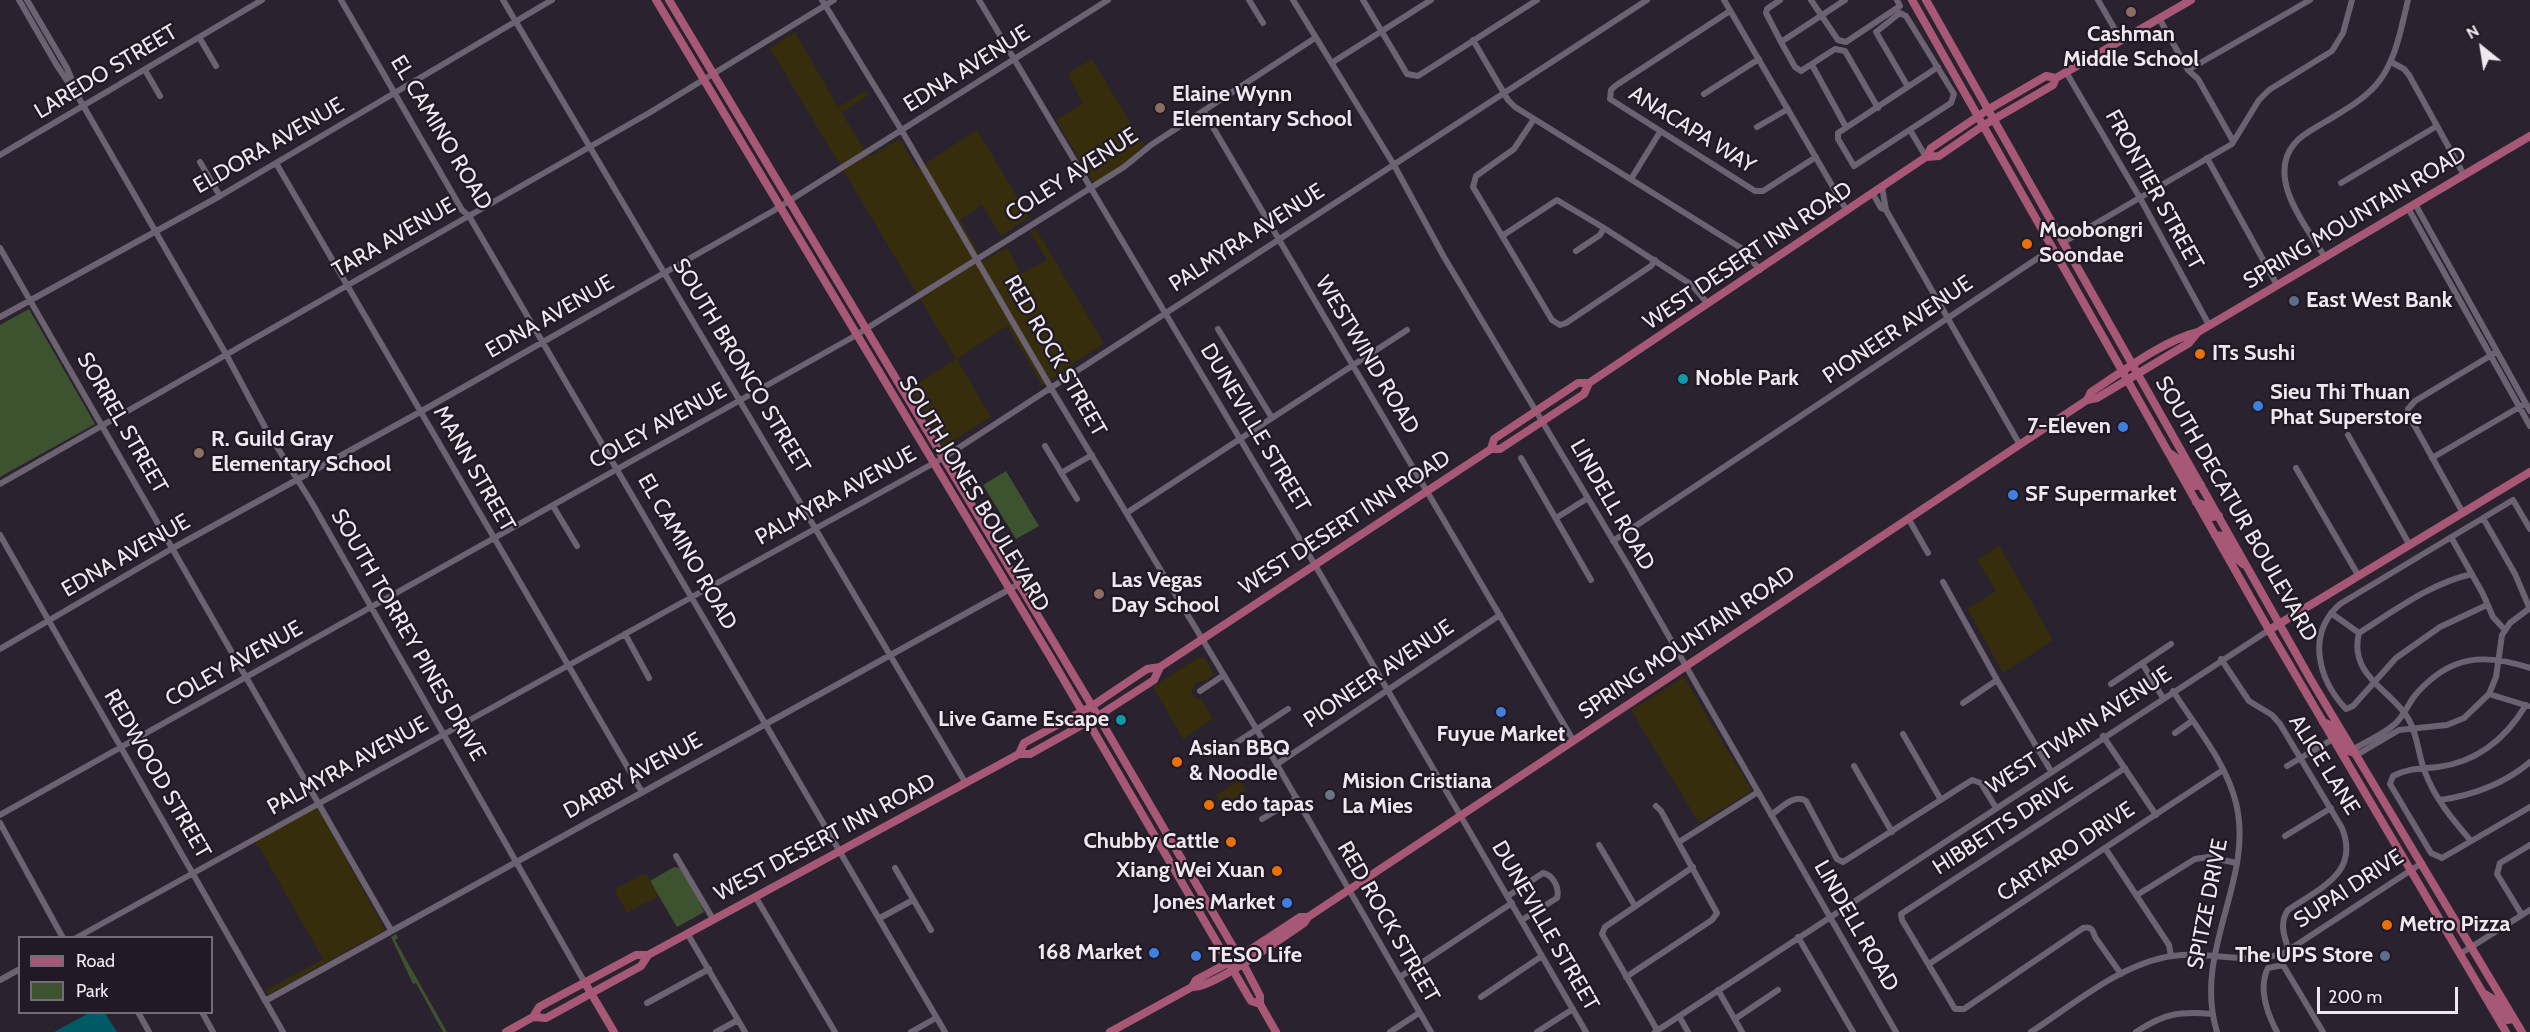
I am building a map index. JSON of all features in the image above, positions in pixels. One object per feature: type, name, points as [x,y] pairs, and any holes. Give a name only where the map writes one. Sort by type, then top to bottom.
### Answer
[{"type":"main road","name":"SOUTH JONES BOULEVARD","points":[[656,0],[1083,711],[1251,1001],[1260,1004]]},
{"type":"main road","name":"SOUTH JONES BOULEVARD","points":[[669,0],[1092,706],[1240,960],[1276,1032]]},
{"type":"main road","name":"SOUTH DECATUR BOULEVARD","points":[[1926,0],[2279,624],[2522,1032]]},
{"type":"main road","name":"WEST DESERT INN ROAD","points":[[1926,157],[1939,156],[1984,125],[2053,86],[2056,78],[2190,0]]},
{"type":"main road","name":"SOUTH DECATUR BOULEVARD","points":[[1914,4],[2269,630],[2506,1032]]},
{"type":"main road","points":[[1914,4],[1932,24],[1943,41],[1948,39]]},
{"type":"main road","name":"WEST DESERT INN ROAD","points":[[533,1017],[546,1018],[641,966],[648,955],[687,933],[965,782],[1019,754],[1030,754],[1098,717],[1154,680],[1160,668],[1203,639],[1491,449],[1500,449],[1542,422],[1584,393],[1589,383],[1873,194],[1926,157],[1931,148],[1978,116],[2046,76],[2056,78]]},
{"type":"main road","name":"SPRING MOUNTAIN ROAD","points":[[1113,1031],[1191,987],[1196,980],[1240,960],[1300,917],[1308,916],[2087,400],[2097,398],[2124,376],[2183,336],[2209,326],[2530,136]]},
{"type":"main road","name":"WEST DESERT INN ROAD","points":[[1491,449],[1494,439],[1578,383],[1589,383]]},
{"type":"main road","points":[[2168,452],[2180,461],[2195,486],[2201,485]]},
{"type":"main road","name":"WEST TWAIN AVENUE","points":[[2269,630],[2530,472]]},
{"type":"main road","points":[[2196,502],[2206,506],[2212,517],[2218,516]]},
{"type":"main road","points":[[2215,535],[2222,536],[2233,555],[2248,568]]},
{"type":"main road","name":"WEST DESERT INN ROAD","points":[[1019,754],[1024,743],[1092,706],[1147,669],[1160,668]]},
{"type":"main road","points":[[2323,722],[2332,726],[2348,751],[2355,753]]},
{"type":"main road","points":[[1158,839],[1165,831]]},
{"type":"main road","name":"WEST DESERT INN ROAD","points":[[506,1032],[533,1017],[539,1007],[636,955],[648,955]]},
{"type":"main road","name":"SOUTH TORREY PINES DRIVE","points":[[585,983],[614,1032]]},
{"type":"main road","points":[[2483,993],[2495,1000],[2507,1020],[2514,1019]]},
{"type":"street","name":"SOUTH TORREY PINES DRIVE","points":[[19,0],[156,231],[227,356],[232,369],[298,480],[585,983]]},
{"type":"street","name":"SOUTH TORREY PINES DRIVE","points":[[27,0],[62,60],[80,94],[82,103]]},
{"type":"street","name":"LAREDO STREET","points":[[0,155],[82,103],[145,70],[262,0]]},
{"type":"street","name":"EL CAMINO ROAD","points":[[341,0],[462,210],[469,216],[618,469],[945,1032]]},
{"type":"street","name":"SOUTH BRONCO STREET","points":[[503,0],[965,782]]},
{"type":"street","name":"ELDORA AVENUE","points":[[0,317],[220,196],[552,0]]},
{"type":"street","name":"TARA AVENUE","points":[[0,484],[590,147],[714,75],[823,3],[834,0]]},
{"type":"street","name":"DUNEVILLE STREET","points":[[979,0],[1241,439],[1586,1032]]},
{"type":"street","name":"EDNA AVENUE","points":[[0,649],[173,548],[420,412],[789,202],[1108,0]]},
{"type":"street","points":[[1250,0],[1263,23]]},
{"type":"street","name":"LINDELL ROAD","points":[[1293,0],[1394,165],[1444,257],[1588,498],[1896,1032]]},
{"type":"street","points":[[1363,0],[1410,76],[1418,76],[1537,0]]},
{"type":"street","points":[[1333,62],[1431,0]]},
{"type":"street","points":[[1630,0],[1635,8]]},
{"type":"street","name":"PALMYRA AVENUE","points":[[80,936],[943,458],[1647,0]]},
{"type":"street","points":[[1724,0],[1847,211]]},
{"type":"street","points":[[1780,0],[1767,9],[1766,13],[1795,67],[1801,71],[1836,49],[1845,51],[1878,108]]},
{"type":"street","points":[[1811,0],[1838,40],[1846,42],[1898,3]]},
{"type":"street","points":[[1781,42],[1845,0]]},
{"type":"street","points":[[2098,0],[2121,40]]},
{"type":"street","points":[[2188,70],[2310,0]]},
{"type":"street","points":[[2064,242],[2234,141],[2259,100],[2268,90],[2332,51],[2343,33],[2352,0]]},
{"type":"street","points":[[2325,257],[2285,187],[2283,168],[2286,157],[2301,137],[2358,102],[2377,84],[2391,62],[2408,0]]},
{"type":"street","name":"RED ROCK STREET","points":[[823,3],[902,131],[1051,388],[1128,512],[1257,730],[1431,1032]]},
{"type":"street","name":"ANACAPA WAY","points":[[1730,11],[1616,86],[1609,95],[1615,104],[1759,192],[1816,157]]},
{"type":"street","points":[[1908,87],[1876,32],[1900,13],[1906,16],[1938,67],[1954,94],[1953,99],[1951,103],[1854,166],[1838,139],[1838,133],[1878,108],[1938,67]]},
{"type":"street","points":[[2159,18],[2188,70],[2198,79],[2234,141]]},
{"type":"street","points":[[200,37],[216,66]]},
{"type":"street","name":"COLEY AVENUE","points":[[0,815],[866,330],[1124,167],[1151,145],[1315,38]]},
{"type":"street","points":[[1473,40],[1504,93],[1515,107],[1741,248],[1760,270]]},
{"type":"street","points":[[1704,94],[1758,59]]},
{"type":"street","points":[[56,64],[62,60]]},
{"type":"street","points":[[2391,62],[2404,69],[2409,75],[2464,175]]},
{"type":"street","points":[[1812,65],[1846,128]]},
{"type":"street","points":[[145,70],[160,96]]},
{"type":"street","name":"FRONTIER STREET","points":[[2066,72],[2209,326]]},
{"type":"street","points":[[1757,127],[1788,109]]},
{"type":"street","name":"WESTWIND ROAD","points":[[1204,112],[1573,740]]},
{"type":"street","points":[[1533,119],[1514,149],[1473,180],[1473,187],[1552,320],[1557,325],[1566,323],[1651,266],[1655,260]]},
{"type":"street","points":[[2341,183],[2437,126]]},
{"type":"street","points":[[1910,130],[1926,157]]},
{"type":"street","points":[[1631,179],[1660,132]]},
{"type":"street","points":[[2207,158],[2277,285]]},
{"type":"street","points":[[200,162],[220,196]]},
{"type":"street","name":"MANN STREET","points":[[276,163],[642,792]]},
{"type":"street","points":[[1882,187],[1886,210],[2020,445]]},
{"type":"street","points":[[1873,194],[1881,208],[1886,210]]},
{"type":"street","points":[[1502,237],[1557,200],[1692,285],[1708,304]]},
{"type":"street","points":[[2411,206],[2523,405],[2530,426]]},
{"type":"street","points":[[1576,252],[1600,235],[1604,228]]},
{"type":"street","name":"SORREL STREET","points":[[0,248],[391,930]]},
{"type":"street","name":"PIONEER AVENUE","points":[[1613,541],[2053,248]]},
{"type":"street","points":[[1218,328],[1272,418]]},
{"type":"street","points":[[1128,512],[1407,330]]},
{"type":"street","points":[[2463,513],[2408,414],[2408,409],[2415,401],[2494,354]]},
{"type":"street","points":[[2523,405],[2530,411]]},
{"type":"street","points":[[2433,458],[2523,405]]},
{"type":"street","points":[[2348,435],[2409,544]]},
{"type":"street","points":[[1045,446],[1077,499]]},
{"type":"street","points":[[1061,473],[1092,454]]},
{"type":"street","points":[[1521,458],[1591,580]]},
{"type":"street","points":[[2296,468],[2358,575]]},
{"type":"street","points":[[1556,518],[1588,498]]},
{"type":"street","points":[[2487,605],[2440,627],[2396,658],[2354,706],[2346,709],[2337,700],[2320,664],[2320,636],[2331,613],[2346,599],[2513,500],[2530,529]]},
{"type":"street","points":[[553,506],[577,546]]},
{"type":"street","points":[[1908,518],[1928,554]]},
{"type":"street","points":[[2483,518],[2530,608],[2510,622],[2505,630],[2498,659],[2496,677],[2489,694],[2464,718],[2447,725],[2399,730],[2360,753],[2355,753],[2357,747],[2396,723],[2421,688],[2440,672],[2487,657],[2498,659],[2530,668]]},
{"type":"street","name":"REDWOOD STREET","points":[[0,535],[283,1032]]},
{"type":"street","points":[[2451,537],[2497,625],[2505,630]]},
{"type":"street","points":[[2470,841],[2450,818],[2423,768],[2414,728],[2405,711],[2373,684],[2360,660],[2356,644],[2359,633],[2442,583],[2472,574]]},
{"type":"street","points":[[1943,582],[2051,771]]},
{"type":"street","name":"DARBY AVENUE","points":[[265,1000],[1019,584]]},
{"type":"street","points":[[2331,613],[2359,633]]},
{"type":"street","name":"PIONEER AVENUE","points":[[1277,764],[1500,615]]},
{"type":"street","name":"WEST TWAIN AVENUE","points":[[1656,1031],[2103,736],[2269,630]]},
{"type":"street","points":[[625,634],[649,678]]},
{"type":"street","points":[[2111,684],[2171,644]]},
{"type":"street","name":"ALICE LANE","points":[[2221,659],[2249,701],[2272,715],[2280,724],[2347,839],[2347,861],[2337,876],[2285,914],[2282,924],[2289,951]]},
{"type":"street","points":[[2142,663],[2163,698]]},
{"type":"street","points":[[1200,691],[1224,675]]},
{"type":"street","points":[[1963,703],[1997,680]]},
{"type":"street","name":"SPITZE DRIVE","points":[[2173,691],[2223,770],[2231,786],[2238,814],[2240,831],[2237,863],[2213,957],[2211,991],[2217,1032]]},
{"type":"street","points":[[2489,694],[2528,706],[2497,743],[2473,757],[2439,767],[2402,771],[2393,776],[2390,784],[2431,853],[2442,858],[2530,807]]},
{"type":"street","points":[[1222,752],[1288,709]]},
{"type":"street","points":[[2175,733],[2192,721]]},
{"type":"street","points":[[1903,734],[1941,800]]},
{"type":"street","points":[[2103,736],[2156,814]]},
{"type":"street","points":[[2287,766],[2333,739]]},
{"type":"street","points":[[2440,800],[2481,791],[2519,772],[2530,762]]},
{"type":"street","points":[[1854,766],[1892,832]]},
{"type":"street","name":"HIBBETTS DRIVE","points":[[1929,964],[1902,920],[1901,914],[2125,768]]},
{"type":"street","name":"CARTARO DRIVE","points":[[1929,964],[2223,770]]},
{"type":"street","points":[[1771,815],[1795,797],[1806,801],[1838,860],[1843,862],[1968,782],[1976,781],[1983,786],[1996,808]]},
{"type":"street","points":[[1679,842],[1758,792]]},
{"type":"street","points":[[1262,819],[1297,798]]},
{"type":"street","points":[[1626,977],[1712,920],[1717,913],[1694,867],[1656,806]]},
{"type":"street","points":[[2285,836],[2331,808]]},
{"type":"street","points":[[0,823],[62,936]]},
{"type":"street","points":[[1599,845],[1635,906]]},
{"type":"street","points":[[2522,915],[2497,874],[2497,868],[2500,862],[2530,845]]},
{"type":"street","points":[[2105,848],[2169,945],[2171,956]]},
{"type":"street","points":[[676,856],[713,919]]},
{"type":"street","points":[[2136,895],[2195,859],[2208,857],[2237,863]]},
{"type":"street","name":"SUPAI DRIVE","points":[[2031,1032],[2121,974],[2157,958],[2171,956],[2255,959],[2289,951],[2422,862]]},
{"type":"street","points":[[1656,1031],[1603,938],[1603,930],[1694,867]]},
{"type":"street","points":[[895,868],[931,930]]},
{"type":"street","points":[[1508,896],[1543,873],[1550,876],[1558,890],[1557,898],[1522,920]]},
{"type":"street","points":[[755,896],[835,1032]]},
{"type":"street","points":[[880,918],[913,900]]},
{"type":"street","points":[[1400,977],[1512,903]]},
{"type":"street","points":[[2460,954],[2530,910]]},
{"type":"street","points":[[1929,964],[1953,1007],[1958,1010],[1964,1009],[2083,928],[2088,927],[2121,974]]},
{"type":"street","points":[[687,933],[745,1032]]},
{"type":"street","points":[[1798,937],[1854,1032]]},
{"type":"street","points":[[2278,955],[2281,965],[2323,1032]]},
{"type":"street","points":[[1481,997],[1542,956]]},
{"type":"street","points":[[2277,1032],[2266,1008],[2265,982],[2268,968],[2281,965]]},
{"type":"street","points":[[647,1003],[708,969]]},
{"type":"street","points":[[0,980],[18,970]]},
{"type":"street","points":[[1718,990],[1742,1032]]},
{"type":"street","points":[[1734,1019],[1778,990]]},
{"type":"street","points":[[1538,1032],[1573,1009]]},
{"type":"street","points":[[1390,1032],[1419,1012]]},
{"type":"street","points":[[2136,1032],[2172,1013],[2213,1014]]},
{"type":"street","points":[[139,1014],[149,1032]]},
{"type":"street","points":[[203,1014],[213,1032]]},
{"type":"street","points":[[1679,1016],[1688,1032]]},
{"type":"street","points":[[911,1032],[936,1018]]},
{"type":"street","points":[[716,1032],[738,1020]]},
{"type":"green space","points":[[29,309],[95,424],[0,477],[0,325]]},
{"type":"green space","points":[[1006,471],[1039,526],[1016,539],[983,485]]},
{"type":"green space","points":[[674,867],[681,868],[704,912],[677,927],[650,881]]},
{"type":"green space","points":[[396,934],[398,938],[395,940],[447,1032],[443,1032],[416,983],[413,984],[391,937]]},
{"type":"sand","points":[[795,32],[838,107],[866,91],[869,95],[841,112],[869,157],[900,139],[917,169],[977,130],[1029,217],[1001,236],[982,205],[960,220],[984,261],[1007,247],[1020,272],[1023,273],[1047,260],[1030,232],[1036,229],[1104,343],[1039,387],[1040,381],[1007,326],[957,359],[991,417],[943,447],[910,388],[956,359],[770,48]]},
{"type":"sand","points":[[1092,59],[1144,145],[1126,163],[1094,184],[1056,120],[1083,103],[1067,74]]},
{"type":"sand","points":[[1999,545],[2053,640],[2003,673],[1967,609],[1996,591],[1977,560]]},
{"type":"sand","points":[[1199,657],[1205,658],[1214,674],[1205,681],[1197,682],[1191,693],[1196,699],[1202,700],[1213,719],[1183,739],[1153,687]]},
{"type":"sand","points":[[1684,677],[1752,791],[1699,823],[1631,710]]},
{"type":"sand","points":[[1240,779],[1246,791],[1223,807],[1216,795]]},
{"type":"sand","points":[[317,806],[385,930],[268,995],[266,990],[323,959],[258,845],[256,846],[256,841]]},
{"type":"sand","points":[[646,873],[658,896],[627,913],[614,890]]},
{"type":"water","points":[[87,1014],[106,1014],[117,1032],[54,1032]]},
{"type":"place","name":"Cashman Middle School","points":[[2131,12]]},
{"type":"place","name":"Elaine Wynn Elementary School","points":[[1160,108]]},
{"type":"place","name":"Moobongri Soondae","points":[[2027,244]]},
{"type":"place","name":"East West Bank","points":[[2294,301]]},
{"type":"place","name":"ITs Sushi","points":[[2200,354]]},
{"type":"place","name":"Noble Park","points":[[1683,379]]},
{"type":"place","name":"Sieu Thi Thuan Phat Superstore","points":[[2258,406]]},
{"type":"place","name":"7-Eleven","points":[[2123,427]]},
{"type":"place","name":"R. Guild Gray Elementary School","points":[[199,453]]},
{"type":"place","name":"SF Supermarket","points":[[2013,495]]},
{"type":"place","name":"Las Vegas Day School","points":[[1099,594]]},
{"type":"place","name":"Fuyue Market","points":[[1501,712]]},
{"type":"place","name":"Live Game Escape","points":[[1121,720]]},
{"type":"place","name":"Asian BBQ & Noodle","points":[[1177,762]]},
{"type":"place","name":"Mision Cristiana La Mies","points":[[1330,795]]},
{"type":"place","name":"edo tapas","points":[[1209,805]]},
{"type":"place","name":"Chubby Cattle","points":[[1231,842]]},
{"type":"place","name":"Xiang Wei Xuan","points":[[1277,871]]},
{"type":"place","name":"Jones Market","points":[[1287,903]]},
{"type":"place","name":"Metro Pizza","points":[[2387,925]]},
{"type":"place","name":"168 Market","points":[[1154,953]]},
{"type":"place","name":"TESO Life","points":[[1196,956]]},
{"type":"place","name":"The UPS Store","points":[[2385,956]]}]
